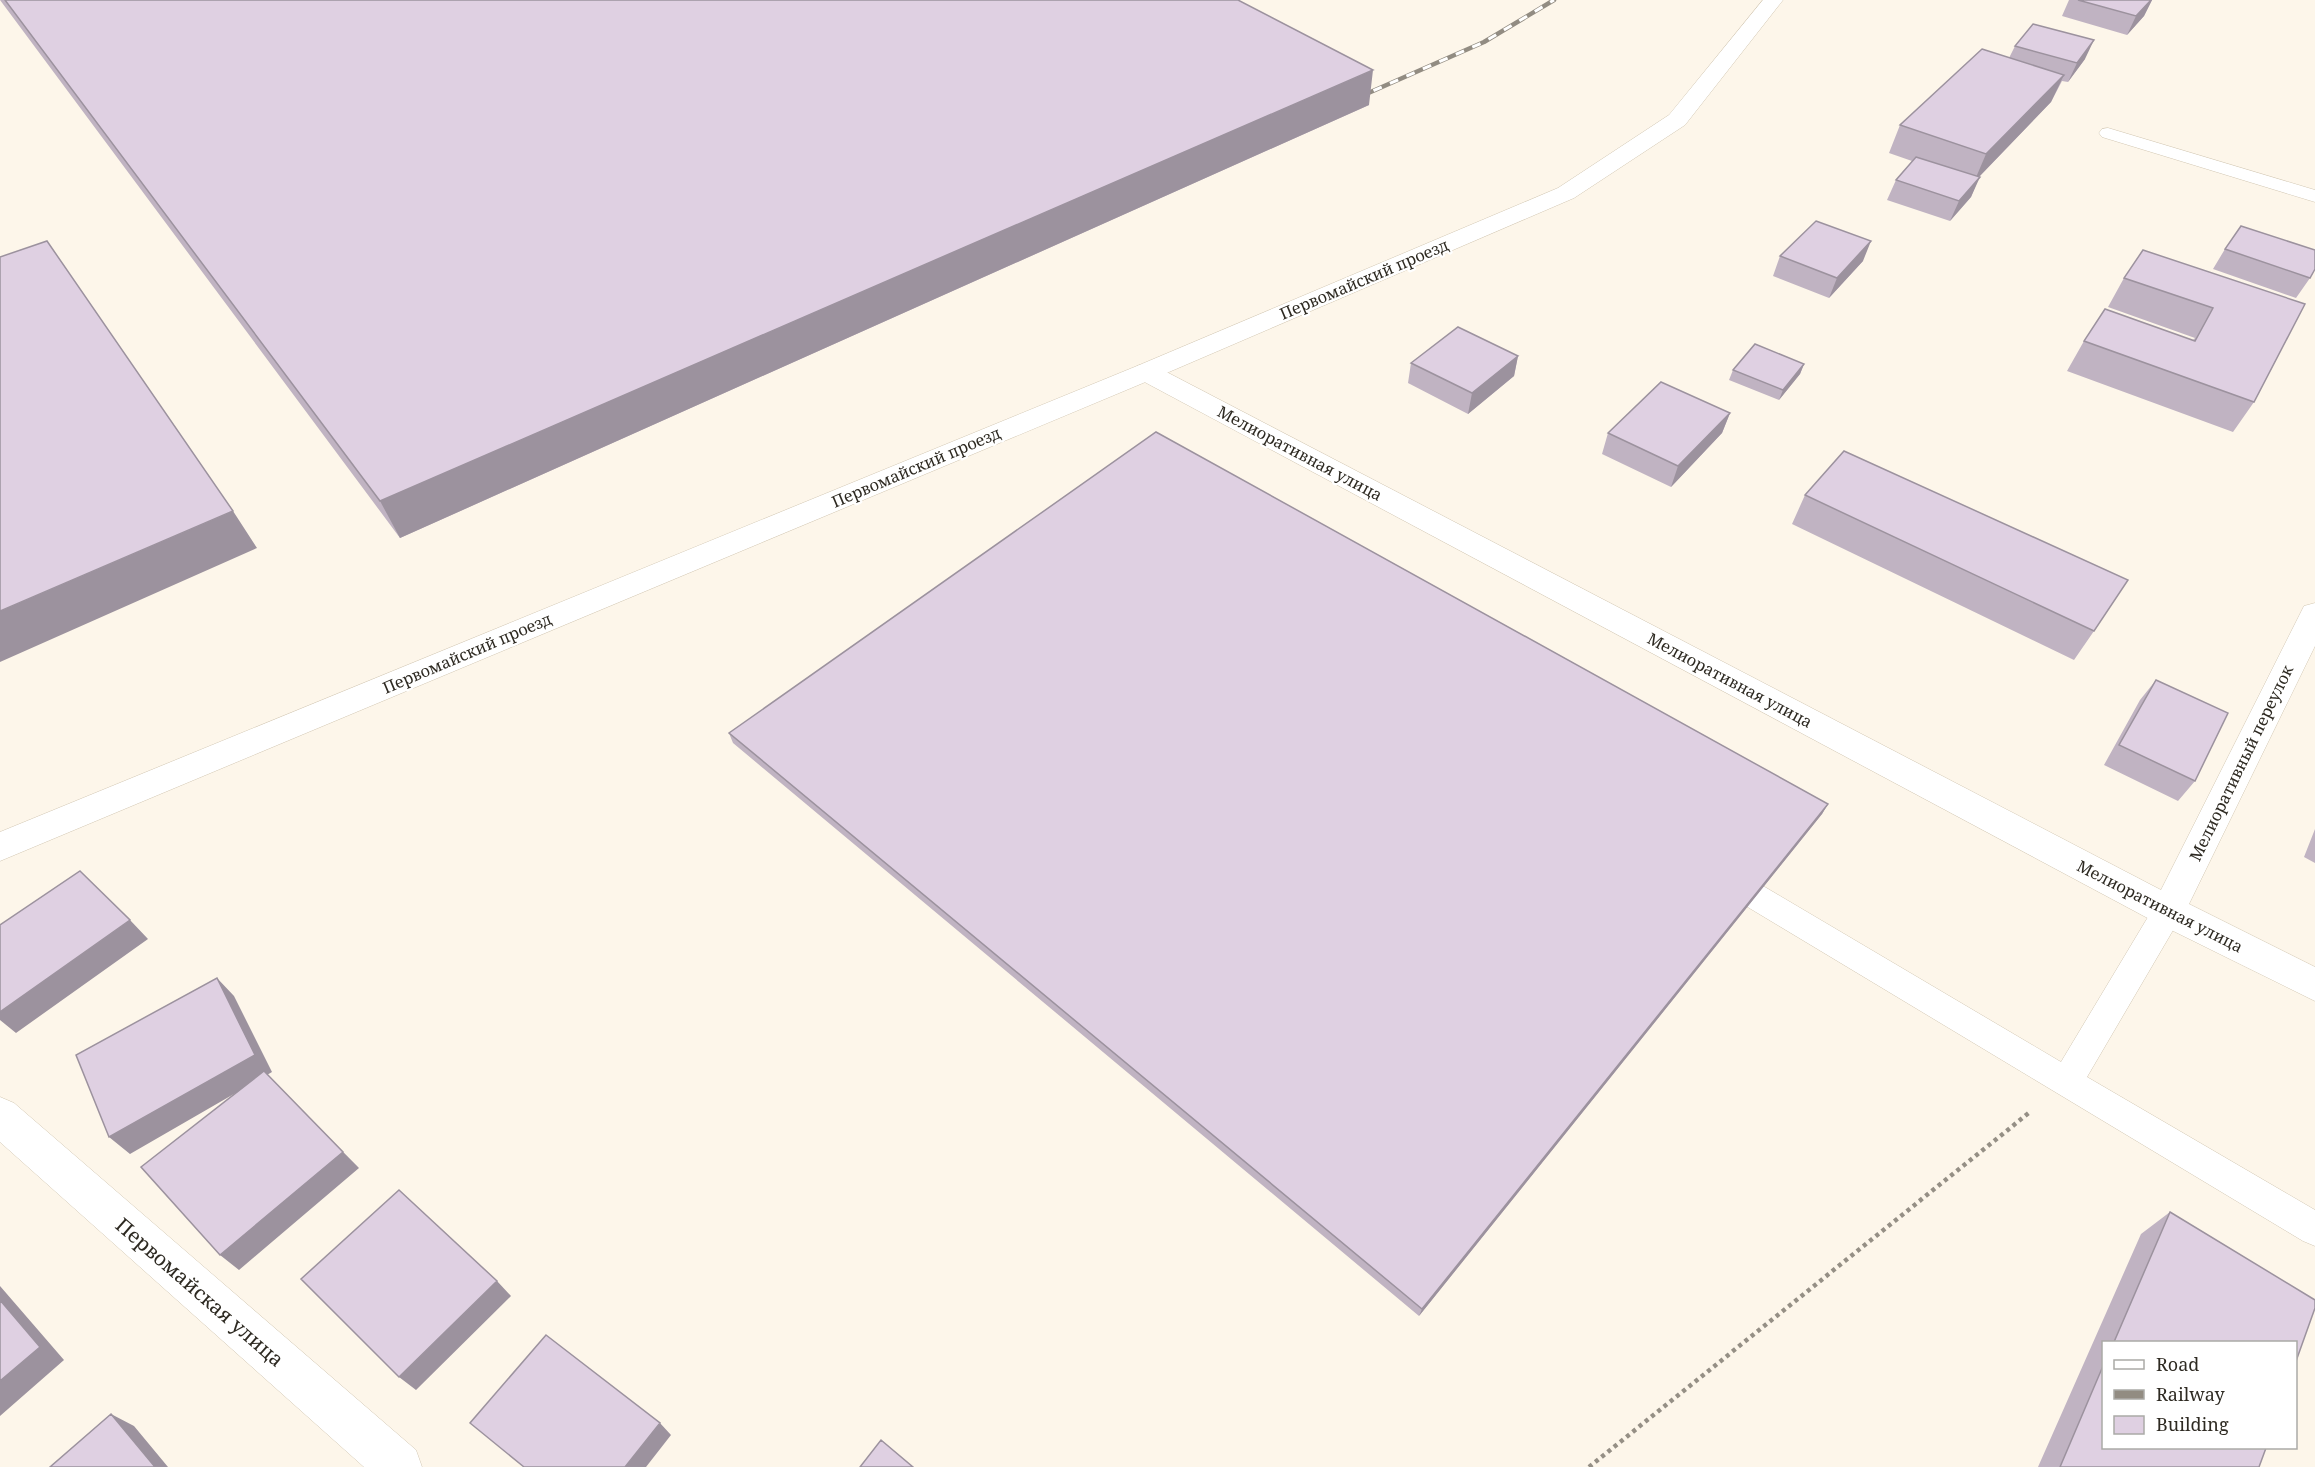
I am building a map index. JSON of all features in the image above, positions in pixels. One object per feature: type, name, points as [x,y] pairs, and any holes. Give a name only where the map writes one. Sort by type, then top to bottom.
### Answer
[{"type":"main road","name":"Первомайский проезд","points":[[0,847],[1146,372],[1566,193],[1677,120],[1773,0]]},
{"type":"main road","name":"Мелиоративная улица","points":[[1146,372],[2168,911],[2315,986]]},
{"type":"main road","name":"Мелиоративный переулок","points":[[2168,911],[2315,614]]},
{"type":"main road","name":"Первомайская улица","points":[[0,1116],[399,1467]]},
{"type":"lane","points":[[2108,133],[2315,196]]},
{"type":"lane","points":[[1702,865],[2315,1228]]},
{"type":"lane","points":[[2066,1082],[2168,911]]},
{"type":"path","points":[[1589,1467],[2066,1082]]},
{"type":"building","points":[[5,0],[1238,0],[1373,70],[380,501]]},
{"type":"building","points":[[2078,0],[2151,0],[2136,16]]},
{"type":"building","points":[[2033,24],[2094,40],[2077,63],[2015,46]]},
{"type":"building","points":[[1982,49],[2064,75],[1986,154],[1900,125]]},
{"type":"building","points":[[1916,157],[1980,177],[1959,201],[1896,180]]},
{"type":"building","points":[[1816,221],[1871,241],[1837,278],[1780,256]]},
{"type":"building","points":[[2241,226],[2315,250],[2315,269],[2310,278],[2225,249]]},
{"type":"building","points":[[47,241],[233,511],[0,611],[0,257]]},
{"type":"building","points":[[2143,250],[2305,304],[2254,402],[2084,341],[2105,309],[2195,341],[2213,308],[2124,278]]},
{"type":"building","points":[[1458,327],[1518,356],[1472,393],[1411,363]]},
{"type":"building","points":[[1755,344],[1804,364],[1783,390],[1733,370]]},
{"type":"building","points":[[1661,382],[1730,413],[1678,466],[1608,433]]},
{"type":"building","points":[[1156,432],[1828,804],[1422,1309],[729,733]]},
{"type":"building","points":[[1844,451],[2128,580],[2094,631],[1805,495]]},
{"type":"building","points":[[2156,680],[2228,713],[2195,781],[2119,745]]},
{"type":"building","points":[[80,871],[130,920],[0,1012],[0,925]]},
{"type":"building","points":[[217,978],[255,1055],[109,1137],[76,1055]]},
{"type":"building","points":[[264,1071],[343,1152],[220,1255],[141,1167]]},
{"type":"building","points":[[399,1190],[497,1281],[399,1377],[301,1279]]},
{"type":"building","points":[[2170,1212],[2315,1300],[2315,1308],[2297,1358],[2297,1341],[2114,1341]]},
{"type":"building","points":[[0,1300],[40,1347],[0,1381]]},
{"type":"building","points":[[546,1335],[660,1423],[625,1467],[524,1467],[470,1423]]},
{"type":"building","points":[[2102,1368],[2102,1449],[2266,1449],[2259,1467],[2060,1467]]},
{"type":"building","points":[[111,1414],[155,1467],[50,1467]]},
{"type":"building","points":[[881,1440],[913,1467],[860,1467]]},
{"type":"railway","points":[[1357,98],[1484,42],[1554,0]]}]
